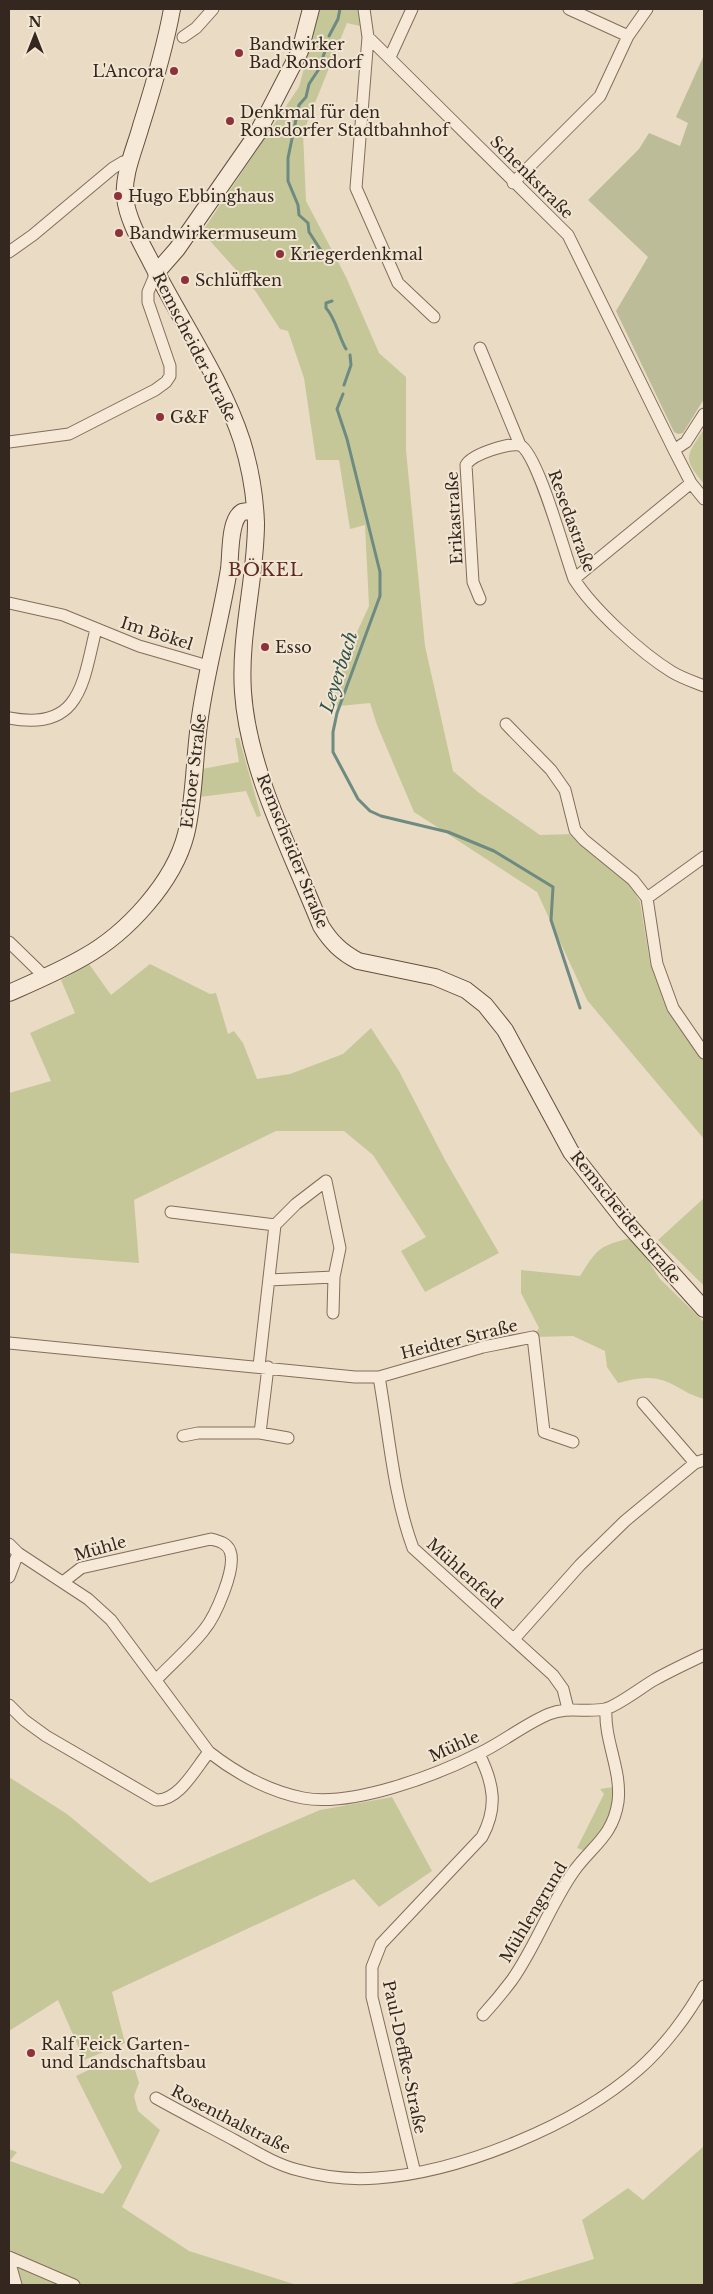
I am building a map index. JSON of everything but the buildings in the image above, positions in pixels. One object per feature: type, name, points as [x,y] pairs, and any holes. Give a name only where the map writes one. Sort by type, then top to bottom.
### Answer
[{"type":"main road","name":"Remscheider Straße","points":[[172,9],[154,83],[131,161],[126,183],[126,204],[156,273],[230,410],[248,463],[255,510],[255,536],[243,661],[246,713],[268,799],[321,926],[337,947],[358,961],[435,977],[466,990],[485,1005],[505,1030],[576,1158],[625,1221],[704,1309]]},
{"type":"main road","points":[[156,273],[177,249],[257,134],[300,51],[311,9]]},
{"type":"main road","name":"Echoer Straße","points":[[9,993],[86,956],[139,912],[156,894],[172,870],[187,832],[199,718],[208,666],[223,603],[232,549],[233,523],[242,512],[255,510]]},
{"type":"street","points":[[183,37],[196,28],[213,9]]},
{"type":"street","points":[[364,9],[368,37],[356,188],[398,283],[434,317]]},
{"type":"street","points":[[390,57],[412,9]]},
{"type":"street","points":[[569,9],[628,36]]},
{"type":"street","points":[[514,183],[600,96],[628,36],[647,9]]},
{"type":"street","name":"Schenkstraße","points":[[368,37],[568,235],[674,450],[691,483],[704,499]]},
{"type":"street","points":[[9,252],[34,235],[113,168],[124,162],[131,161]]},
{"type":"street","points":[[9,442],[68,434],[140,398],[166,382],[170,376],[167,354],[148,302],[148,292],[156,273]]},
{"type":"street","name":"Resedastraße","points":[[480,348],[520,445],[529,452],[574,579],[588,598],[622,632],[669,670],[704,686]]},
{"type":"street","points":[[674,450],[686,442],[704,414]]},
{"type":"street","name":"Erikastraße","points":[[480,599],[473,582],[466,465],[469,459],[475,456],[509,445],[520,445]]},
{"type":"street","points":[[574,579],[691,483]]},
{"type":"street","name":"Im Bökel","points":[[9,604],[51,612],[75,619],[152,650],[208,666]]},
{"type":"street","name":"Im Bökel","points":[[9,718],[39,719],[59,713],[72,704],[85,679],[96,629]]},
{"type":"street","points":[[506,724],[551,770],[565,790],[575,830],[584,840],[633,880],[647,898],[657,964],[673,1008],[704,1053]]},
{"type":"street","points":[[647,898],[704,857]]},
{"type":"street","points":[[9,942],[44,976]]},
{"type":"street","points":[[260,1433],[269,1280],[275,1224],[296,1204],[326,1181],[340,1248],[334,1277],[333,1313]]},
{"type":"street","points":[[171,1212],[275,1224]]},
{"type":"street","points":[[269,1280],[334,1277]]},
{"type":"street","name":"Heidter Straße","points":[[9,1343],[264,1366],[355,1377],[379,1377],[483,1347],[533,1337],[544,1432],[573,1442]]},
{"type":"street","name":"Mühlenfeld","points":[[379,1377],[392,1462],[407,1533],[413,1548],[553,1675],[563,1689],[568,1709]]},
{"type":"street","points":[[514,1639],[580,1565],[626,1520],[700,1461],[643,1404]]},
{"type":"street","points":[[182,1436],[198,1433],[260,1433],[288,1438]]},
{"type":"street","name":"Mühle","points":[[63,1582],[81,1568],[212,1539],[222,1542],[230,1551],[231,1565],[220,1601],[205,1630],[156,1680]]},
{"type":"street","name":"Mühle","points":[[9,1544],[18,1553],[88,1599],[111,1620],[208,1752],[230,1768],[280,1792],[321,1800],[351,1798],[400,1785],[479,1754],[548,1714],[568,1709],[606,1709]]},
{"type":"street","points":[[9,1577],[18,1553]]},
{"type":"street","points":[[606,1709],[654,1680],[704,1655]]},
{"type":"street","points":[[9,1705],[24,1720],[46,1736],[156,1800],[165,1800],[174,1796],[208,1752]]},
{"type":"street","name":"Mühlengrund","points":[[483,2015],[512,1979],[574,1871],[605,1838],[614,1820],[618,1801],[618,1776],[605,1724],[606,1709]]},
{"type":"street","name":"Paul-Deffke-Straße","points":[[414,2173],[372,1997],[372,1967],[381,1944],[482,1837],[488,1826],[492,1813],[494,1789],[489,1773],[479,1754]]},
{"type":"street","name":"Rosenthalstraße","points":[[156,2098],[259,2154],[296,2170],[338,2178],[376,2178],[414,2173],[473,2159],[525,2138],[574,2114],[639,2069],[673,2032],[704,1986]]},
{"type":"street","points":[[9,2258],[16,2285]]},
{"type":"street","points":[[9,2258],[74,2285]]},
{"type":"green space","points":[[320,9],[359,9],[360,26],[347,23],[303,133],[306,201],[346,277],[379,353],[406,377],[406,450],[425,646],[453,771],[478,792],[540,835],[574,834],[629,882],[640,902],[650,963],[668,1012],[704,1061],[704,1139],[587,1000],[537,892],[414,812],[377,725],[370,703],[329,707],[352,643],[369,606],[365,525],[350,529],[339,460],[316,460],[304,378],[288,331],[280,329],[256,292],[202,232],[299,87]]},
{"type":"green space","points":[[704,55],[704,399],[683,433],[678,434],[674,432],[616,311],[648,257],[588,200],[639,149],[649,133],[680,146],[688,123],[676,117]]},
{"type":"green space","points":[[704,429],[704,484],[692,468],[689,457],[693,446]]},
{"type":"green space","points":[[235,738],[239,738],[261,816],[257,817],[246,791],[200,797],[202,769],[239,762]]},
{"type":"green space","points":[[89,964],[111,995],[150,964],[210,994],[216,993],[228,1034],[234,1031],[243,1043],[257,1079],[290,1074],[343,1054],[371,1028],[399,1071],[445,1160],[499,1253],[425,1292],[401,1251],[426,1237],[373,1155],[344,1131],[276,1131],[134,1200],[139,1263],[9,1253],[9,1093],[51,1081],[30,1033],[75,1013],[61,980]]},
{"type":"green space","points":[[704,1198],[704,1286],[658,1240]]},
{"type":"green space","points":[[633,1237],[660,1279],[704,1322],[704,1399],[659,1379],[641,1378],[618,1383],[607,1367],[605,1351],[573,1336],[533,1337],[539,1328],[521,1293],[521,1270],[580,1276],[601,1249]]},
{"type":"green space","points":[[9,1777],[67,1814],[150,1883],[320,1810],[392,1797],[432,1871],[379,1907],[354,1879],[112,1992],[125,2043],[84,2060],[58,2000],[9,2031]]},
{"type":"green space","points":[[613,1787],[609,1813],[598,1836],[588,1852],[577,1848],[604,1794],[600,1789]]},
{"type":"green space","points":[[112,2059],[129,2062],[135,2070],[139,2083],[134,2096],[138,2111],[160,2130],[122,2207],[189,2251],[297,2285],[9,2285],[9,2149],[17,2152],[10,2161],[103,2194],[122,2167],[76,2076]]},
{"type":"green space","points":[[704,2146],[704,2285],[508,2285],[594,2259],[582,2220],[628,2188],[643,2200]]},
{"type":"waterway","name":"Leyerbach","points":[[329,36],[338,19],[340,9]]},
{"type":"waterway","name":"Leyerbach","points":[[322,252],[309,232],[308,223],[299,215],[298,205],[288,181],[288,158],[299,105],[306,97],[309,84],[319,69],[328,42]]},
{"type":"waterway","name":"Leyerbach","points":[[332,301],[326,303],[326,308],[346,349]]},
{"type":"waterway","name":"Leyerbach","points":[[344,385],[351,365],[350,355]]},
{"type":"waterway","name":"Leyerbach","points":[[343,394],[337,409],[347,439],[380,572],[380,596],[337,713],[333,732],[333,752],[358,799],[370,811],[381,816],[448,832],[494,851],[553,887],[551,920],[580,1008]]},
{"type":"place","name":"Bandwirker Bad Ronsdorf","points":[[239,53]]},
{"type":"place","name":"L'Ancora","points":[[174,71]]},
{"type":"place","name":"Denkmal für den Ronsdorfer Stadtbahnhof","points":[[230,121]]},
{"type":"place","name":"Hugo Ebbinghaus","points":[[118,196]]},
{"type":"place","name":"Bandwirkermuseum","points":[[119,233]]},
{"type":"place","name":"Kriegerdenkmal","points":[[280,254]]},
{"type":"place","name":"Schlüffken","points":[[185,280]]},
{"type":"place","name":"G&F","points":[[160,417]]},
{"type":"place","name":"Esso","points":[[265,647]]},
{"type":"place","name":"Ralf Feick Garten- und Landschaftsbau","points":[[31,2053]]},
{"type":"district","name":"BÖKEL","points":[[266,570]]}]
